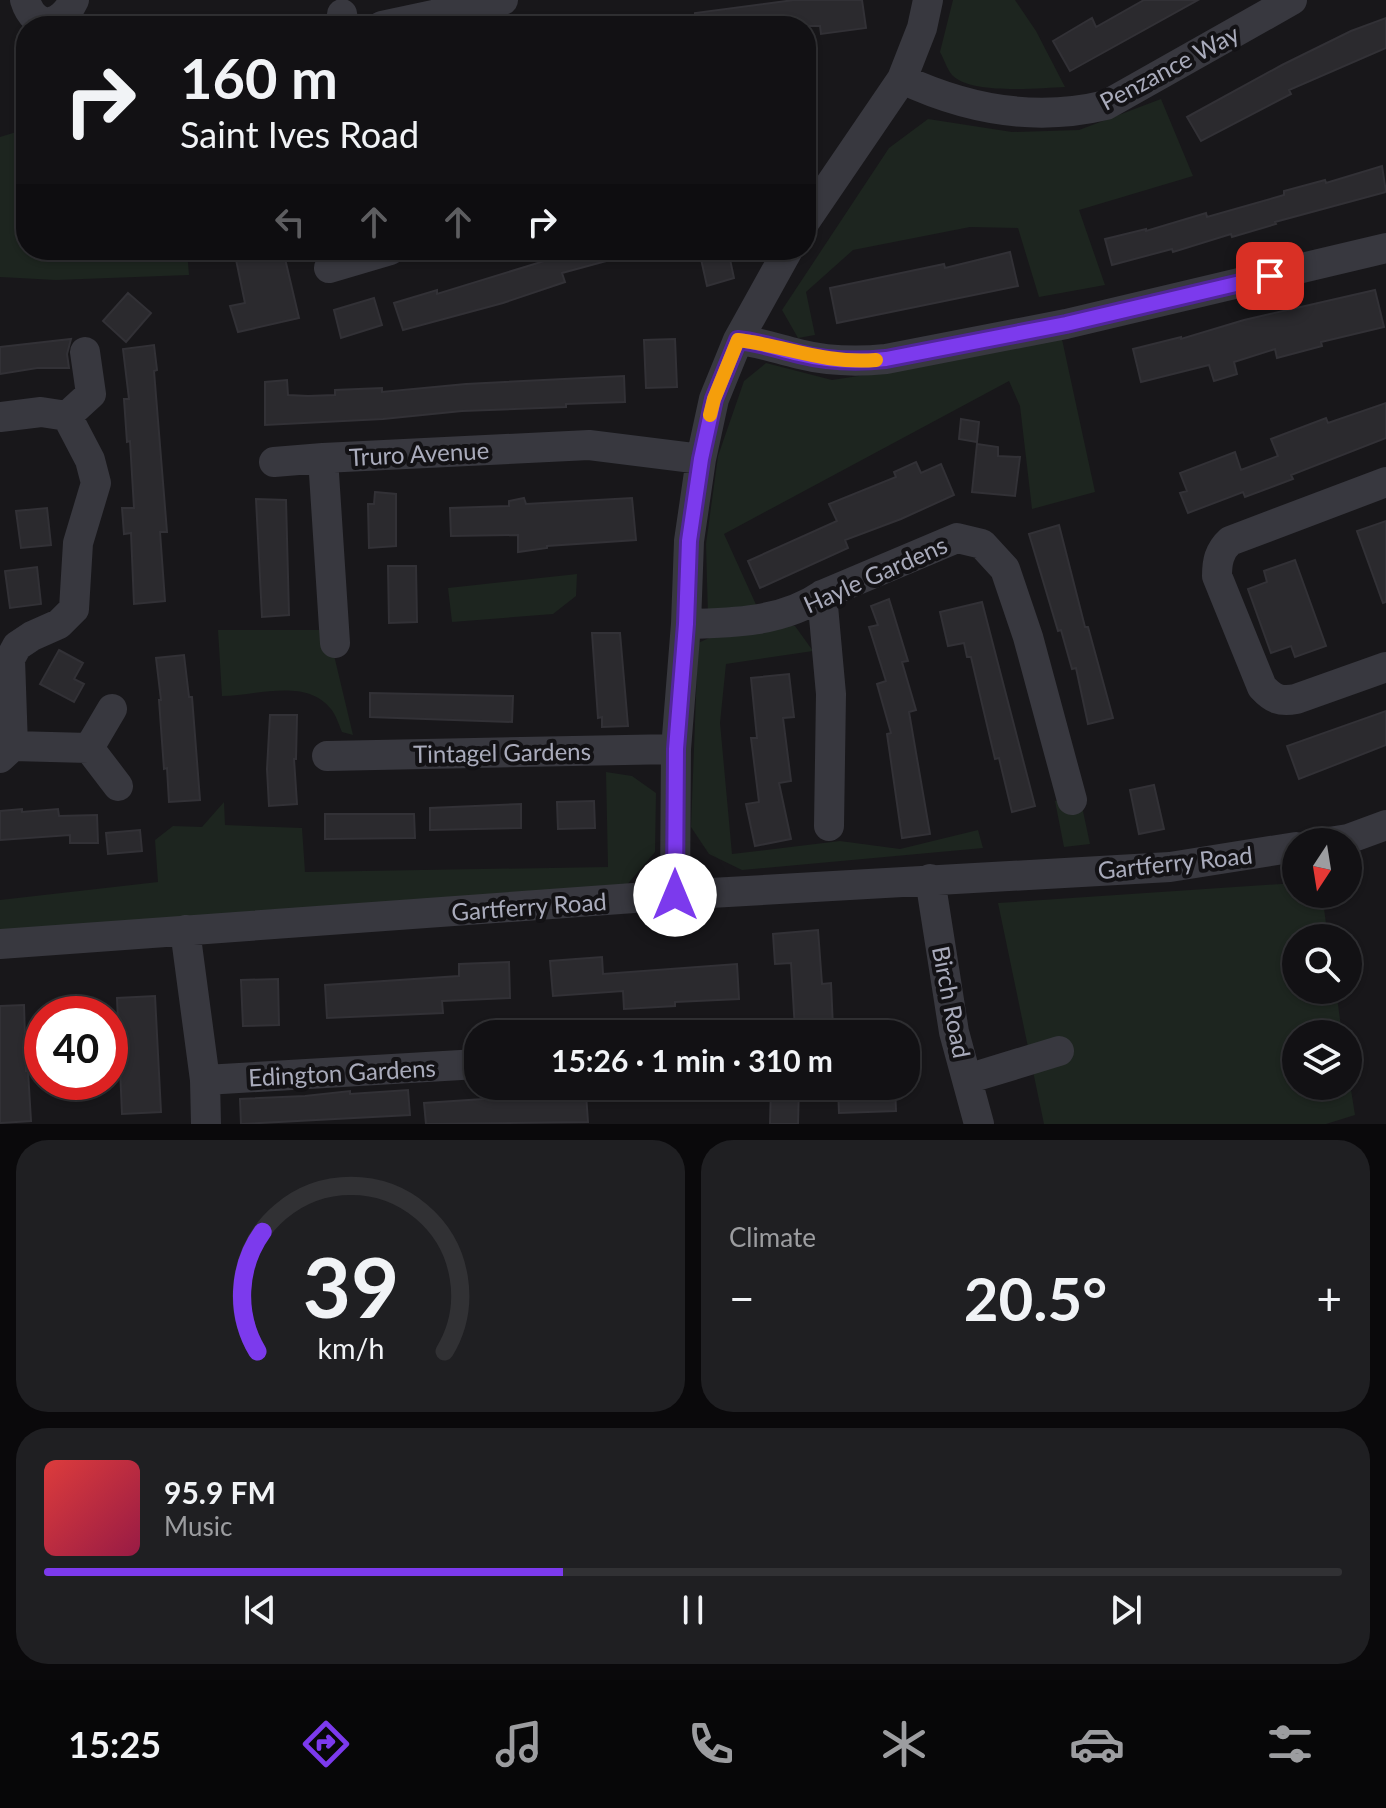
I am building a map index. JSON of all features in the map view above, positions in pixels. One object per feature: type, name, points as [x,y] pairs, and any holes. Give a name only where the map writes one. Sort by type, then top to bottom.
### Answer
[{"type":"street","points":[[429,16],[503,0]]},
{"type":"street","points":[[816,205],[902,79],[922,28],[928,0]]},
{"type":"street","name":"Penzance Way","points":[[902,79],[961,103],[1000,110],[1075,112],[1106,105],[1292,0]]},
{"type":"street","points":[[738,340],[763,343],[818,358],[886,359],[1066,324],[1386,248]]},
{"type":"street","points":[[329,268],[356,260]]},
{"type":"street","points":[[675,895],[676,749],[689,541],[701,459],[714,399],[738,340],[782,260]]},
{"type":"street","points":[[0,417],[41,412],[67,416],[102,392],[85,352]]},
{"type":"street","points":[[67,416],[90,460],[96,483],[78,543],[74,609],[59,624],[17,646],[10,659],[7,752],[89,748]]},
{"type":"street","name":"Truro Avenue","points":[[335,643],[323,458],[589,445],[701,459]]},
{"type":"street","points":[[274,462],[323,458]]},
{"type":"street","points":[[1386,482],[1230,541],[1220,553],[1217,576],[1262,687],[1271,697],[1284,701],[1296,699],[1386,667]]},
{"type":"street","name":"Hayle Gardens","points":[[686,624],[762,618],[804,608],[822,595],[957,538],[982,544],[1005,569],[1028,637],[1072,800]]},
{"type":"street","points":[[822,595],[831,694],[829,826]]},
{"type":"street","points":[[89,748],[112,709]]},
{"type":"street","points":[[89,748],[118,786]]},
{"type":"street","name":"Tintagel Gardens","points":[[327,756],[676,749]]},
{"type":"street","points":[[1362,834],[1386,825]]},
{"type":"street","name":"Gartferry Road","points":[[0,944],[675,895],[1170,867],[1282,849]]},
{"type":"street","name":"Birch Road","points":[[930,879],[954,1032],[979,1124]]},
{"type":"street","points":[[185,930],[205,1080],[206,1124]]},
{"type":"street","points":[[967,1079],[1059,1051]]},
{"type":"street","name":"Edington Gardens","points":[[205,1080],[464,1065]]},
{"type":"shaded area","points":[[953,0],[1015,0],[1036,31],[1065,87],[989,88],[961,81],[952,75],[940,52]]},
{"type":"shaded area","points":[[1161,99],[1193,176],[1079,210],[1105,285],[1039,297],[1018,228],[970,227],[853,250],[806,292],[815,335],[798,338],[782,310],[889,148],[928,119],[1012,132],[1079,130]]},
{"type":"shaded area","points":[[16,132],[16,260],[188,260],[189,275],[56,280],[0,277],[0,137]]},
{"type":"shaded area","points":[[1060,330],[1095,492],[1032,509],[1020,406],[1009,381],[724,534],[758,609],[708,617],[706,544],[718,456],[744,381],[766,363],[832,380],[924,366]]},
{"type":"shaded area","points":[[577,574],[576,596],[553,614],[452,622],[448,588]]},
{"type":"shaded area","points":[[795,626],[813,651],[726,664],[720,723],[732,854],[840,841],[900,849],[978,830],[983,848],[742,870],[709,854],[691,827],[698,643],[729,629]]},
{"type":"shaded area","points":[[218,630],[328,630],[353,735],[342,732],[331,709],[308,693],[280,690],[222,696]]},
{"type":"shaded area","points":[[606,772],[632,776],[656,793],[655,852],[619,894],[0,930],[0,900],[158,882],[155,840],[173,826],[202,827],[224,802],[225,825],[302,828],[305,872],[608,867]]},
{"type":"shaded area","points":[[1080,797],[1090,844],[1064,847],[1055,801]]},
{"type":"shaded area","points":[[1282,884],[1282,908],[1324,908],[1326,924],[1282,924],[1282,1004],[1338,1004],[1340,1020],[1282,1020],[1282,1100],[1353,1100],[1355,1115],[1326,1124],[1044,1124],[998,903]]},
{"type":"building","points":[[794,0],[862,0],[866,28],[821,34],[820,26],[816,26],[816,16],[695,16],[695,13]]},
{"type":"building","points":[[1144,0],[1198,0],[1070,71],[1053,41],[1092,18],[1096,27]]},
{"type":"building","points":[[1386,18],[1386,48],[1289,90],[1291,94],[1201,141],[1187,117],[1282,65],[1351,31]]},
{"type":"building","points":[[1382,166],[1386,192],[1232,237],[1231,234],[1173,252],[1172,249],[1112,265],[1105,239],[1146,231],[1206,213],[1207,217],[1284,195],[1284,191],[1325,180],[1326,183]]},
{"type":"building","points":[[1010,252],[1018,286],[837,323],[830,288],[944,264],[945,268]]},
{"type":"building","points":[[236,260],[285,260],[299,318],[238,332],[230,306],[245,303]]},
{"type":"building","points":[[548,260],[610,260],[562,273],[565,282],[503,303],[403,330],[394,303],[437,290],[437,294]]},
{"type":"building","points":[[701,260],[730,260],[734,278],[707,286]]},
{"type":"building","points":[[1375,290],[1384,327],[1321,342],[1322,346],[1277,358],[1275,349],[1234,362],[1237,374],[1214,381],[1209,365],[1141,382],[1133,349]]},
{"type":"building","points":[[128,293],[151,313],[126,342],[103,321]]},
{"type":"building","points":[[374,298],[382,325],[341,338],[334,310]]},
{"type":"building","points":[[71,339],[67,354],[69,368],[37,368],[0,374],[0,347]]},
{"type":"building","points":[[675,339],[677,387],[646,388],[644,340]]},
{"type":"building","points":[[154,345],[167,532],[160,532],[165,601],[134,604],[131,533],[124,534],[122,508],[134,508],[124,399],[129,399],[123,349]]},
{"type":"building","points":[[624,376],[625,402],[265,425],[265,382],[287,380],[288,395],[308,396],[335,395],[335,390],[382,388],[382,392],[466,384]]},
{"type":"building","points":[[1386,403],[1386,438],[1291,475],[1293,479],[1245,497],[1243,492],[1188,513],[1180,493],[1187,491],[1180,473],[1235,452],[1241,470],[1278,456],[1271,439],[1326,418],[1328,423]]},
{"type":"building","points":[[961,419],[979,422],[977,442],[959,439]]},
{"type":"building","points":[[977,444],[998,447],[998,456],[1020,457],[1015,496],[972,492]]},
{"type":"building","points":[[916,462],[921,473],[941,464],[954,495],[845,540],[848,548],[760,588],[748,561],[837,521],[829,504],[896,477],[894,472]]},
{"type":"building","points":[[375,492],[396,494],[396,546],[369,548],[368,504],[374,504]]},
{"type":"building","points":[[524,498],[526,504],[632,498],[636,540],[547,546],[518,552],[518,535],[451,536],[450,508],[509,506],[509,501]]},
{"type":"building","points":[[256,499],[286,500],[289,615],[262,617]]},
{"type":"building","points":[[47,508],[51,545],[21,548],[16,511]]},
{"type":"building","points":[[1386,521],[1386,602],[1383,603],[1357,531]]},
{"type":"building","points":[[1059,525],[1085,627],[1088,627],[1113,718],[1088,724],[1076,668],[1072,669],[1061,630],[1058,631],[1029,534]]},
{"type":"building","points":[[1295,560],[1326,646],[1295,657],[1291,646],[1271,653],[1248,589],[1267,582],[1264,571]]},
{"type":"building","points":[[388,566],[416,566],[417,622],[389,623]]},
{"type":"building","points":[[37,567],[41,604],[10,608],[5,571]]},
{"type":"building","points":[[889,599],[908,661],[902,662],[916,710],[909,712],[930,834],[902,838],[887,734],[891,733],[877,684],[886,681],[869,627],[878,625],[871,606]]},
{"type":"building","points":[[982,602],[1035,806],[1012,812],[999,758],[995,759],[971,657],[967,657],[964,643],[948,646],[940,612]]},
{"type":"building","points":[[592,633],[620,633],[628,726],[602,727],[602,717],[598,718]]},
{"type":"building","points":[[59,650],[83,663],[74,679],[84,684],[74,702],[40,684]]},
{"type":"building","points":[[184,655],[189,697],[192,697],[200,800],[169,802],[156,658]]},
{"type":"building","points":[[789,674],[794,717],[783,718],[791,781],[779,783],[791,839],[755,846],[746,804],[759,802],[751,738],[757,738],[751,678]]},
{"type":"building","points":[[370,693],[513,696],[512,722],[370,717]]},
{"type":"building","points":[[1386,711],[1386,745],[1299,779],[1287,746]]},
{"type":"building","points":[[270,715],[297,715],[294,759],[297,804],[269,806],[267,769]]},
{"type":"building","points":[[1154,785],[1164,829],[1139,834],[1130,790]]},
{"type":"building","points":[[594,801],[595,828],[558,829],[557,802]]},
{"type":"building","points":[[521,804],[521,828],[430,830],[430,808]]},
{"type":"building","points":[[22,809],[22,812],[58,809],[59,816],[97,815],[98,843],[70,843],[70,835],[0,840],[0,811]]},
{"type":"building","points":[[325,814],[414,814],[415,838],[325,839]]},
{"type":"building","points":[[140,830],[142,851],[108,854],[106,833]]},
{"type":"building","points":[[818,930],[822,984],[831,983],[833,1020],[794,1020],[791,963],[775,964],[773,934]]},
{"type":"building","points":[[602,957],[603,974],[737,964],[739,999],[675,1002],[675,1006],[624,1009],[623,991],[553,996],[550,961]]},
{"type":"building","points":[[509,962],[510,998],[442,1001],[443,1013],[327,1018],[325,985],[459,976],[459,964]]},
{"type":"building","points":[[278,979],[279,1025],[243,1026],[241,980]]},
{"type":"building","points":[[155,996],[161,1112],[122,1114],[121,1100],[128,1100],[128,997]]},
{"type":"building","points":[[24,1005],[24,1100],[30,1100],[31,1121],[0,1123],[0,1006]]},
{"type":"building","points":[[408,1090],[410,1115],[241,1124],[240,1099]]},
{"type":"building","points":[[586,1100],[588,1122],[426,1124],[424,1103]]},
{"type":"building","points":[[771,1100],[799,1100],[798,1124],[770,1124]]},
{"type":"building","points":[[838,1100],[896,1100],[896,1111],[839,1113]]},
{"type":"slow traffic","points":[[710,415],[738,340],[763,343],[818,358],[876,360]]},
{"type":"route","points":[[675,895],[676,749],[689,541],[714,399],[738,340],[763,343],[818,358],[886,359],[1066,324],[1270,276]]}]
